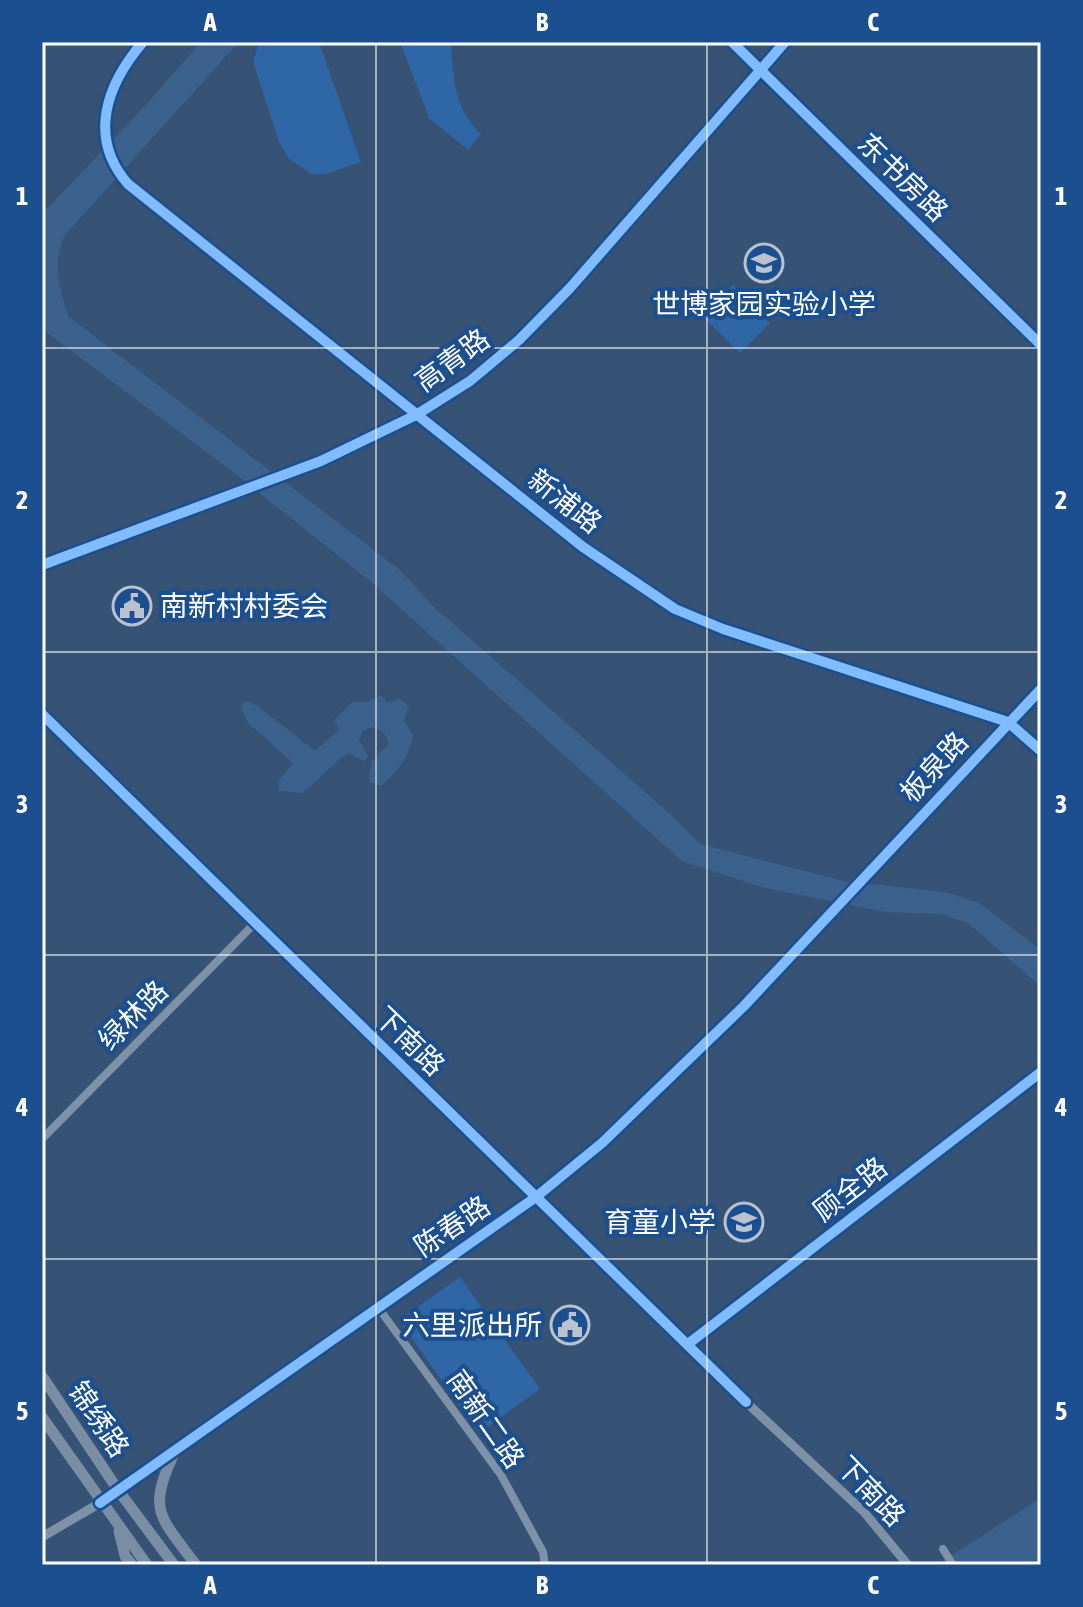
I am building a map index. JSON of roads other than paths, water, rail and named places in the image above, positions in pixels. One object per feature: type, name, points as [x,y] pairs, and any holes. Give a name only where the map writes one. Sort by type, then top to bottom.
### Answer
[{"type":"main road","name":"高青路","points":[[42,565],[354,447],[416,415],[494,362],[544,316],[785,42]]},
{"type":"main road","name":"锦绣路","points":[[42,1376],[118,1490],[174,1565]]},
{"type":"main road","name":"锦绣路","points":[[42,1417],[100,1503],[147,1565]]},
{"type":"main road","name":"锦绣路","points":[[176,1449],[162,1478],[158,1507],[164,1522],[196,1565]]},
{"type":"main road","name":"锦绣路","points":[[118,1526],[125,1556],[132,1565]]},
{"type":"street","name":"新浦路","points":[[143,42],[110,90],[105,111],[107,142],[122,177],[146,201],[583,547],[675,609],[723,629],[1008,722],[1041,751]]},
{"type":"street","name":"东书房路","points":[[732,42],[1041,345]]},
{"type":"street","name":"板泉路","points":[[864,879],[1041,689]]},
{"type":"street","name":"下南路","points":[[42,714],[536,1197],[851,1499],[908,1565]]},
{"type":"street","name":"陈春路","points":[[42,1537],[100,1503],[536,1197],[671,1079],[864,879]]},
{"type":"street","name":"绿林路","points":[[42,1139],[255,923]]},
{"type":"street","name":"顾全路","points":[[688,1344],[1041,1072]]},
{"type":"street","name":"南新二路","points":[[377,1306],[501,1475],[543,1552],[545,1565]]},
{"type":"street","points":[[943,1549],[953,1565]]},
{"type":"place","name":"世博家园实验小学","points":[[764,263]]},
{"type":"place","name":"南新村村委会","points":[[132,606]]},
{"type":"place","name":"育童小学","points":[[744,1222]]},
{"type":"place","name":"六里派出所","points":[[570,1325]]}]
